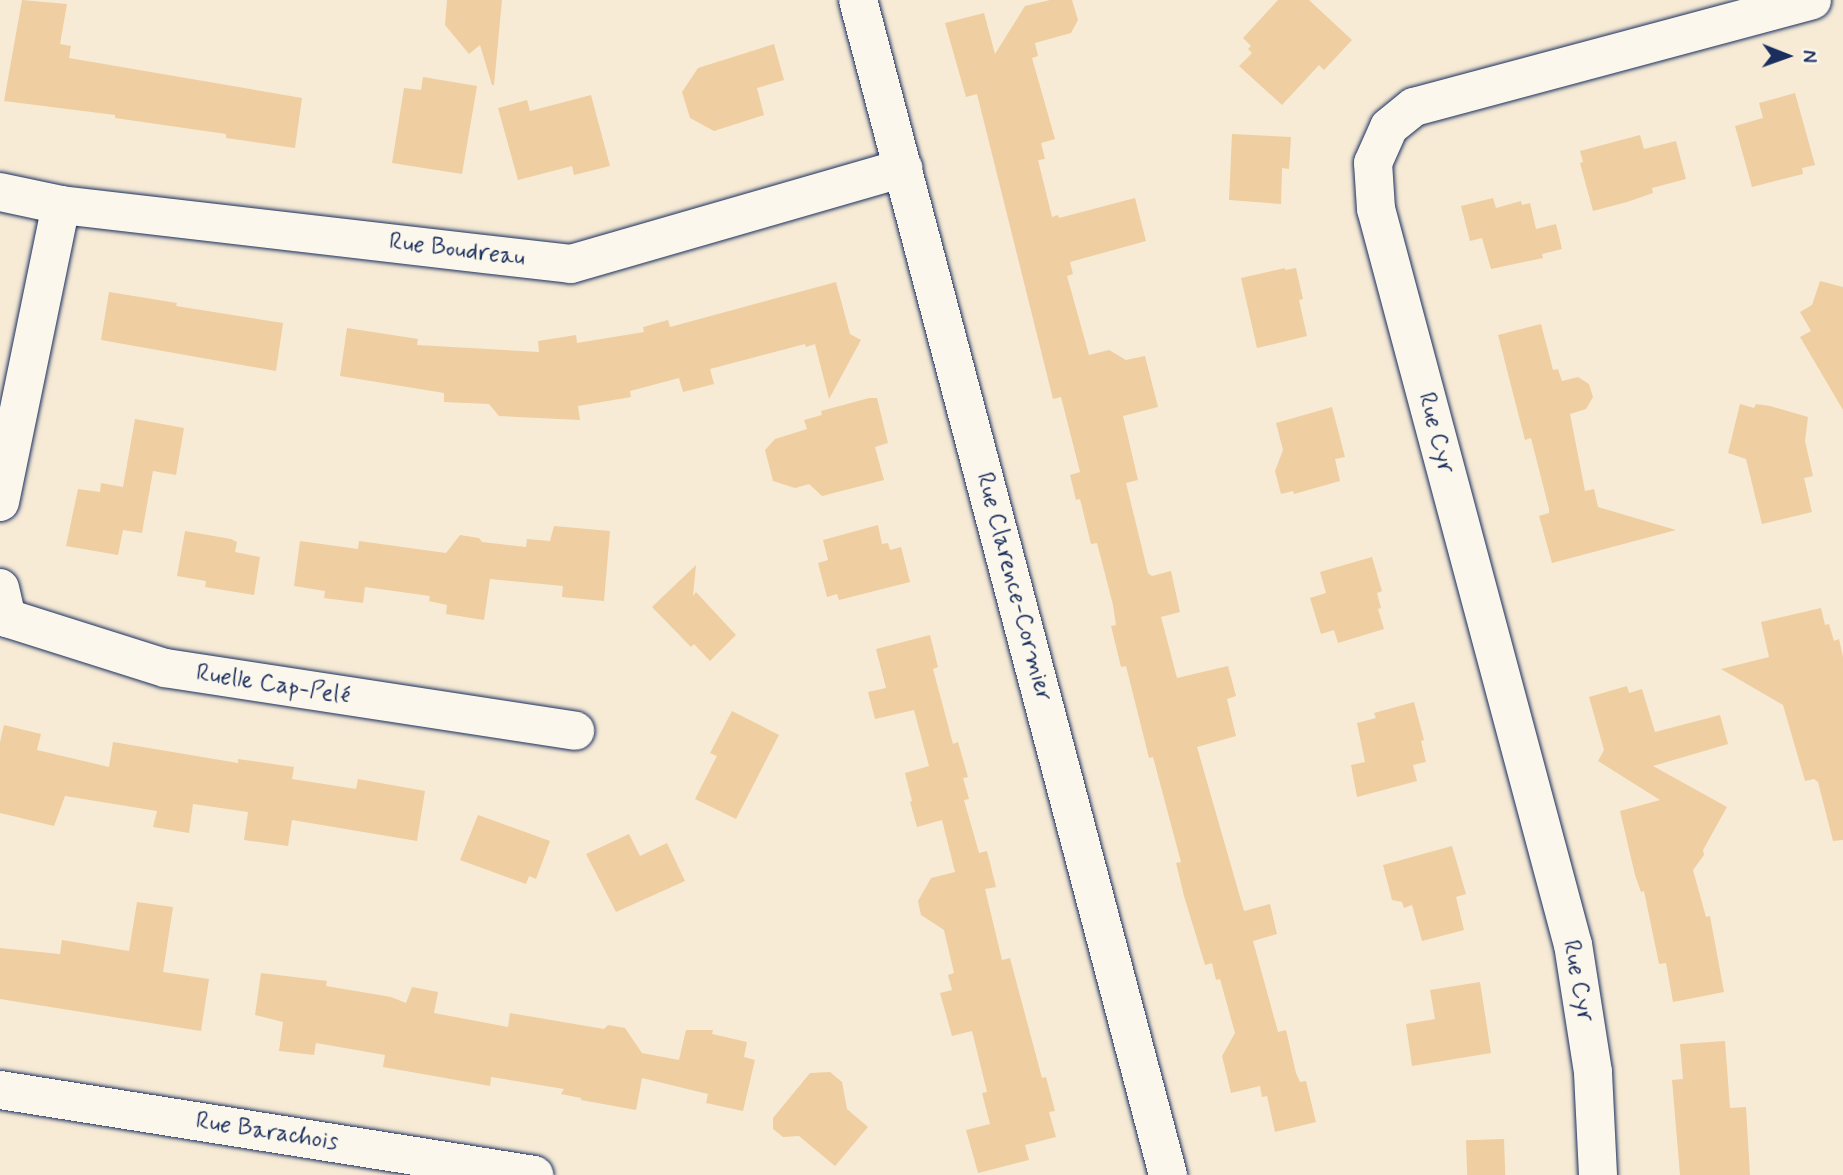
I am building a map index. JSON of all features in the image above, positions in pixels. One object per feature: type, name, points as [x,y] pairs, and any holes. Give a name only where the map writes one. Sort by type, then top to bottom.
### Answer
[{"type":"street","name":"Rue Clarence-Cormier","points":[[858,0],[1168,1175]]},
{"type":"street","name":"Rue Cyr","points":[[1598,1175],[1593,1072],[1573,944],[1376,209],[1373,163],[1389,127],[1414,107],[1812,0]]},
{"type":"street","name":"Rue Boudreau","points":[[0,192],[61,205],[571,264],[903,167]]},
{"type":"street","points":[[0,502],[61,205]]},
{"type":"street","name":"Ruelle Cap-Pelé","points":[[0,587],[7,618],[165,668],[575,732]]},
{"type":"street","name":"Rue Barachois","points":[[0,1090],[534,1175]]},
{"type":"building","points":[[22,0],[67,4],[60,44],[71,46],[69,58],[302,98],[295,148],[226,138],[226,134],[115,118],[115,115],[4,101]]},
{"type":"building","points":[[447,0],[502,0],[494,85],[480,45],[469,54],[445,25]]},
{"type":"building","points":[[1050,0],[1072,0],[1078,20],[1071,33],[1035,43],[1038,56],[1032,58],[1055,139],[1041,143],[1045,159],[1038,160],[1052,217],[1058,215],[1059,218],[1135,198],[1146,241],[1070,262],[1073,274],[1067,276],[1089,355],[1109,350],[1126,360],[1145,356],[1158,407],[1123,416],[1138,480],[1126,483],[1148,573],[1152,576],[1171,571],[1180,612],[1161,617],[1177,678],[1228,666],[1236,696],[1227,699],[1236,736],[1197,747],[1244,911],[1270,904],[1277,934],[1253,941],[1278,1032],[1286,1030],[1296,1073],[1300,1082],[1306,1081],[1316,1122],[1275,1132],[1267,1096],[1262,1097],[1260,1086],[1231,1093],[1222,1056],[1235,1033],[1220,979],[1216,980],[1212,963],[1205,965],[1184,896],[1176,863],[1181,862],[1153,757],[1149,758],[1126,666],[1121,667],[1111,626],[1116,625],[1113,605],[1097,543],[1091,544],[1080,499],[1076,500],[1070,475],[1080,472],[1061,397],[1053,399],[977,94],[966,97],[945,23],[984,13],[995,54],[1025,6]]},
{"type":"building","points":[[1278,0],[1309,0],[1352,40],[1324,70],[1319,65],[1282,105],[1239,66],[1252,53],[1248,49],[1251,46],[1243,38]]},
{"type":"building","points":[[774,44],[784,80],[757,88],[764,115],[714,131],[690,118],[682,92],[698,68]]},
{"type":"building","points":[[423,77],[477,86],[462,174],[392,163],[404,88],[421,90]]},
{"type":"building","points":[[1795,93],[1815,165],[1802,168],[1803,174],[1752,187],[1735,126],[1763,118],[1759,103]]},
{"type":"building","points":[[591,95],[610,166],[574,175],[572,166],[518,180],[498,108],[527,100],[530,111]]},
{"type":"building","points":[[1232,134],[1291,137],[1289,169],[1282,168],[1281,204],[1229,200]]},
{"type":"building","points":[[1640,135],[1644,149],[1676,141],[1686,179],[1652,188],[1653,193],[1627,202],[1593,211],[1580,163],[1583,162],[1580,151]]},
{"type":"building","points":[[1493,198],[1496,208],[1521,201],[1522,205],[1530,203],[1536,229],[1556,224],[1562,249],[1542,254],[1543,258],[1491,269],[1482,238],[1470,241],[1461,206]]},
{"type":"building","points":[[1296,268],[1303,299],[1299,300],[1307,336],[1257,348],[1241,278]]},
{"type":"building","points":[[1820,281],[1843,287],[1843,410],[1800,337],[1811,331],[1800,312],[1812,305]]},
{"type":"building","points":[[836,282],[850,334],[861,340],[829,399],[815,344],[806,347],[805,344],[710,369],[714,384],[683,392],[679,378],[630,391],[631,397],[578,406],[580,420],[499,416],[489,404],[444,402],[444,393],[340,376],[347,328],[418,339],[417,345],[539,352],[538,341],[576,335],[577,343],[644,332],[643,327],[668,320],[670,327]]},
{"type":"building","points":[[109,292],[283,323],[276,371],[101,340]]},
{"type":"building","points":[[1541,324],[1553,370],[1558,369],[1562,381],[1578,377],[1589,384],[1593,397],[1586,409],[1570,414],[1585,491],[1594,489],[1598,507],[1676,530],[1552,563],[1539,516],[1549,513],[1549,509],[1531,438],[1525,440],[1498,335]]},
{"type":"building","points":[[877,398],[888,443],[875,447],[884,480],[822,496],[809,484],[795,488],[773,481],[765,450],[775,439],[807,429],[804,420],[822,415],[821,411]]},
{"type":"building","points":[[1740,404],[1754,408],[1756,404],[1770,406],[1808,417],[1805,441],[1813,476],[1804,478],[1812,512],[1762,524],[1746,459],[1728,453]]},
{"type":"building","points":[[1332,407],[1345,457],[1335,459],[1340,481],[1294,494],[1293,491],[1281,494],[1275,471],[1283,450],[1276,423]]},
{"type":"building","points":[[135,419],[184,428],[176,475],[153,471],[142,533],[123,530],[118,555],[66,546],[78,489],[100,492],[101,483],[123,487]]},
{"type":"building","points":[[878,525],[882,544],[888,543],[890,550],[901,547],[910,582],[839,600],[837,594],[827,597],[818,563],[828,560],[823,540]]},
{"type":"building","points":[[554,526],[610,531],[604,601],[562,597],[563,586],[490,579],[484,620],[446,614],[447,605],[429,601],[430,596],[365,587],[363,603],[324,598],[325,591],[294,586],[300,541],[358,549],[359,541],[446,553],[460,535],[479,538],[482,542],[526,547],[527,539],[550,541]]},
{"type":"building","points":[[185,531],[231,539],[237,542],[235,552],[260,557],[254,595],[205,587],[206,581],[177,576]]},
{"type":"building","points":[[1372,557],[1382,591],[1377,593],[1384,629],[1338,643],[1334,630],[1321,634],[1310,598],[1326,593],[1320,572]]},
{"type":"building","points":[[696,565],[693,596],[696,592],[736,635],[710,661],[694,644],[691,647],[652,607]]},
{"type":"building","points":[[1821,608],[1825,625],[1829,624],[1834,641],[1839,639],[1843,657],[1843,840],[1833,841],[1818,782],[1814,779],[1805,781],[1783,705],[1721,669],[1769,657],[1761,622]]},
{"type":"building","points":[[930,635],[938,667],[933,669],[953,744],[958,742],[968,777],[963,778],[969,799],[964,800],[979,853],[987,851],[996,887],[985,889],[1002,960],[1010,958],[1042,1078],[1046,1077],[1055,1111],[1049,1112],[1056,1137],[1025,1145],[1029,1160],[978,1173],[966,1130],[990,1124],[982,1093],[987,1092],[972,1031],[952,1036],[940,993],[952,990],[948,975],[954,973],[944,930],[921,915],[918,901],[931,878],[955,872],[942,820],[917,827],[910,802],[912,801],[905,773],[929,766],[914,710],[875,719],[868,692],[886,688],[876,649]]},
{"type":"building","points":[[1627,686],[1629,693],[1642,689],[1655,732],[1720,715],[1728,744],[1653,766],[1727,807],[1703,850],[1704,855],[1693,870],[1706,917],[1710,916],[1724,992],[1673,1002],[1666,963],[1659,964],[1644,891],[1641,892],[1635,875],[1620,811],[1660,800],[1598,761],[1604,750],[1589,697]]},
{"type":"building","points":[[1414,702],[1424,740],[1421,741],[1426,762],[1413,765],[1417,781],[1357,797],[1351,765],[1365,762],[1357,723],[1376,718],[1374,713]]},
{"type":"building","points":[[732,711],[779,735],[736,819],[695,799],[717,756],[710,753]]},
{"type":"building","points":[[4,725],[41,734],[37,750],[109,767],[113,742],[238,763],[238,759],[294,767],[292,779],[356,789],[358,779],[425,791],[417,841],[292,820],[288,846],[244,840],[248,812],[193,804],[189,833],[153,827],[157,811],[65,796],[54,826],[0,813],[0,742]]},
{"type":"building","points":[[478,815],[550,841],[536,879],[529,876],[526,884],[460,860]]},
{"type":"building","points":[[629,834],[640,856],[667,843],[685,881],[616,912],[586,854]]},
{"type":"building","points":[[1452,846],[1466,894],[1456,897],[1464,930],[1422,941],[1412,905],[1404,908],[1402,902],[1392,900],[1383,865]]},
{"type":"building","points":[[137,902],[173,907],[163,972],[209,979],[201,1031],[0,999],[0,948],[60,954],[62,940],[129,951]]},
{"type":"building","points":[[261,973],[327,981],[326,986],[391,997],[406,1003],[412,987],[438,992],[434,1013],[508,1027],[510,1013],[604,1029],[608,1025],[625,1028],[642,1053],[679,1060],[686,1030],[713,1030],[712,1034],[747,1042],[744,1057],[755,1060],[743,1111],[706,1103],[708,1094],[642,1078],[636,1110],[561,1094],[564,1089],[491,1077],[490,1086],[383,1067],[385,1055],[316,1043],[314,1055],[279,1051],[283,1022],[255,1015]]},
{"type":"building","points":[[1480,982],[1491,1053],[1412,1066],[1406,1024],[1435,1019],[1430,990]]},
{"type":"building","points":[[1725,1041],[1730,1108],[1746,1107],[1750,1175],[1680,1175],[1672,1080],[1683,1079],[1680,1044]]},
{"type":"building","points":[[830,1072],[842,1082],[847,1109],[868,1127],[835,1166],[799,1136],[783,1137],[773,1129],[773,1118],[810,1073]]},
{"type":"building","points":[[1504,1139],[1505,1175],[1467,1175],[1466,1140]]}]
